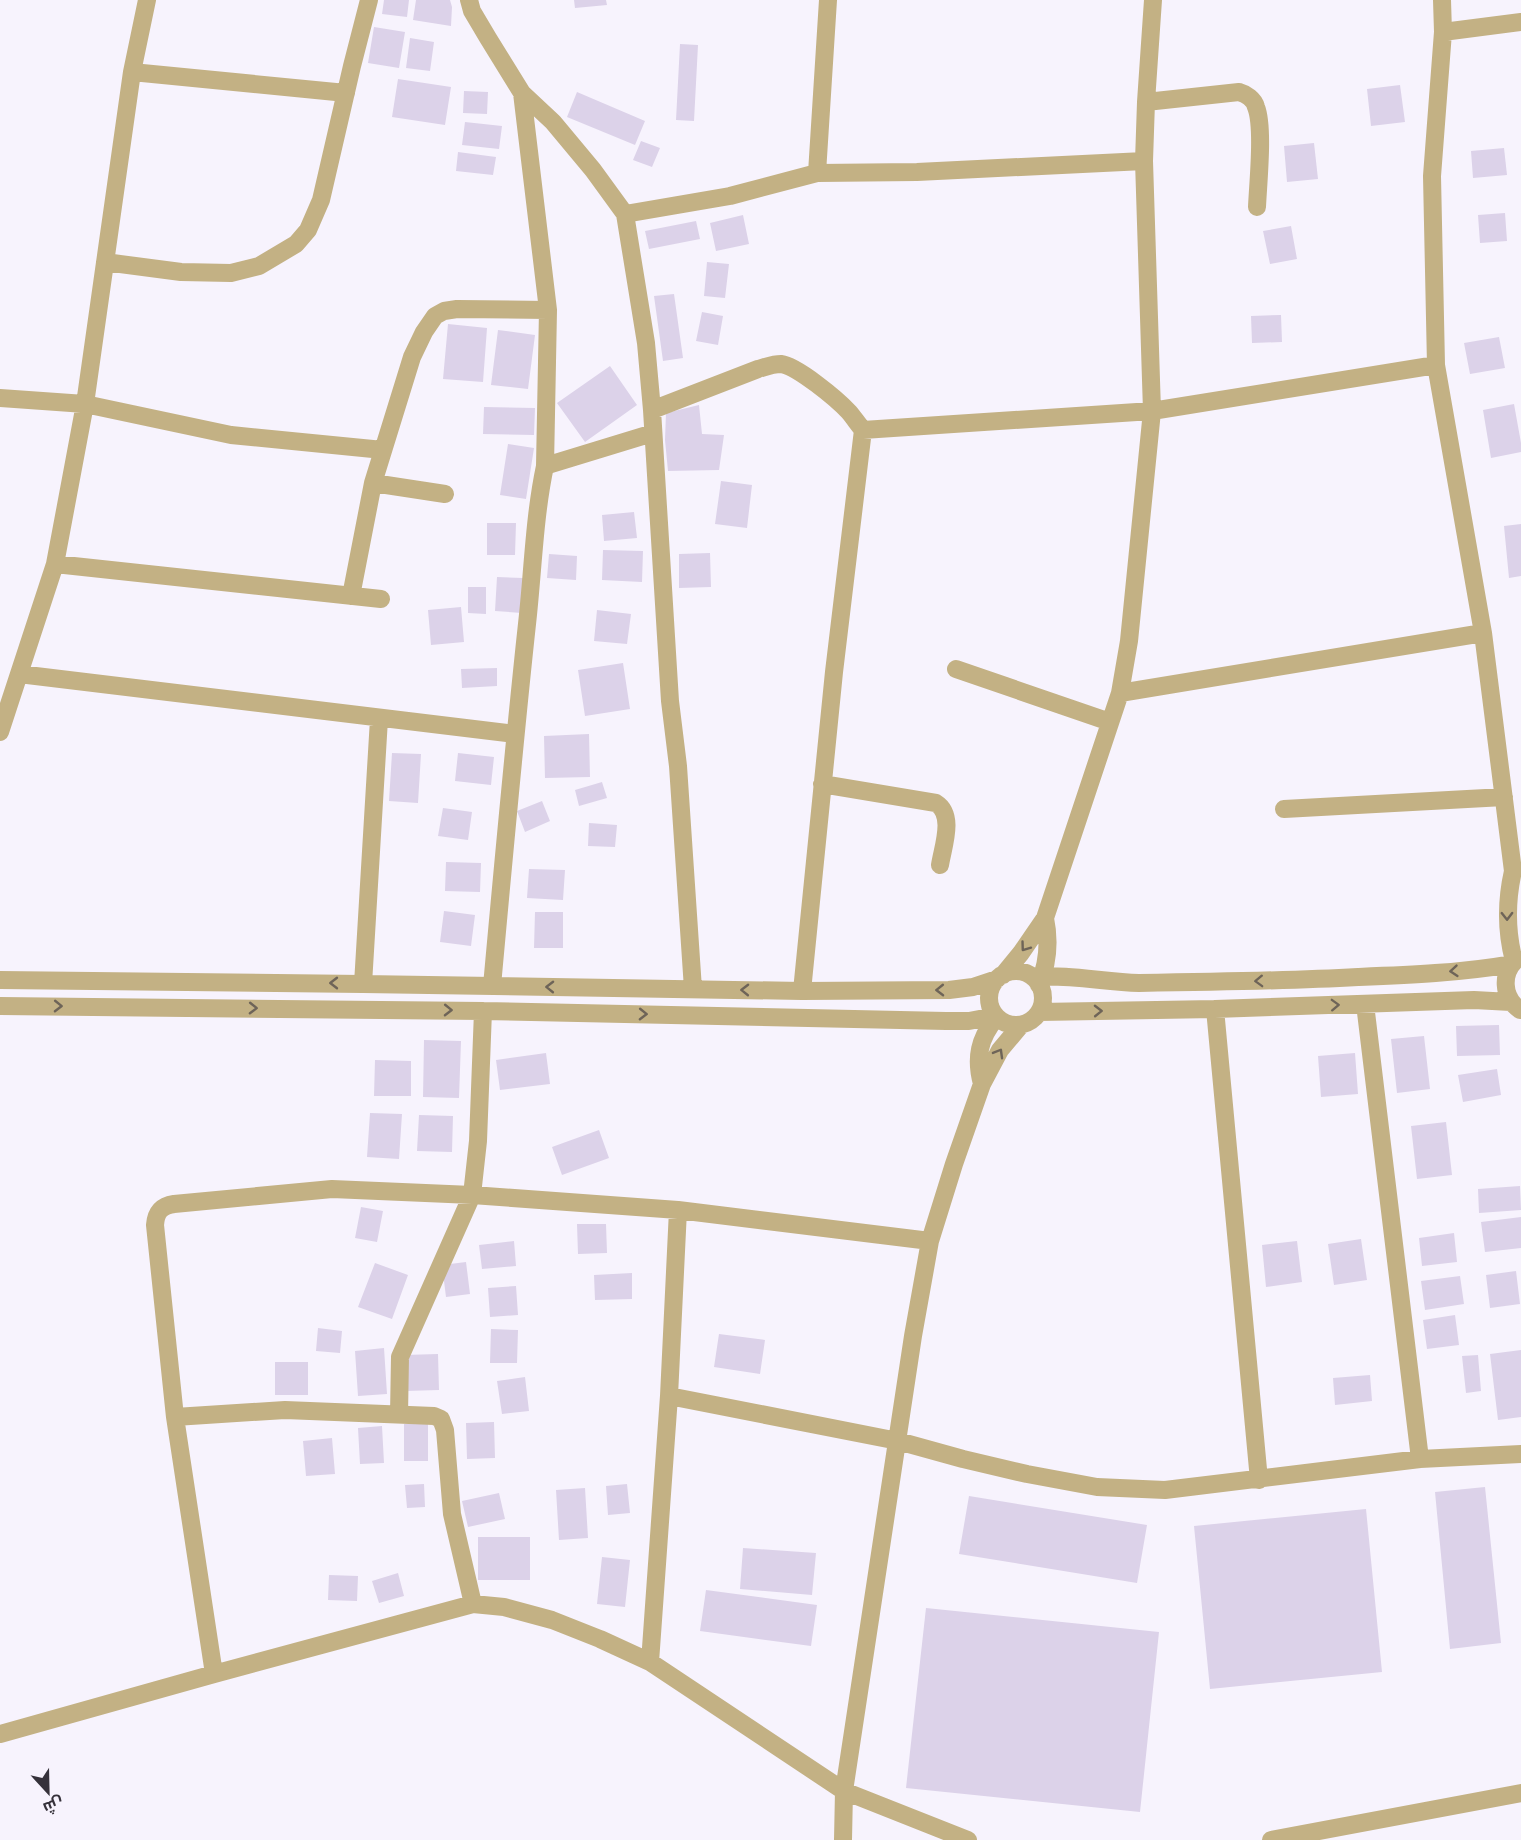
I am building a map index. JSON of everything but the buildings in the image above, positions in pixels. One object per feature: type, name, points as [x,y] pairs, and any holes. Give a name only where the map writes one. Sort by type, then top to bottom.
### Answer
[{"type":"street","points":[[0,732],[55,564],[85,404],[132,72],[147,0]]},
{"type":"street","points":[[105,262],[180,272],[231,273],[259,266],[296,244],[308,230],[321,200],[369,0]]},
{"type":"street","points":[[469,0],[472,11],[522,93],[553,122],[593,170],[625,214],[646,343],[652,410],[670,701],[678,766],[693,989]]},
{"type":"street","points":[[817,173],[828,0]]},
{"type":"street","points":[[1021,1025],[1008,1024],[996,1016],[990,1007],[991,987],[1021,953],[1045,918],[1120,693],[1129,641],[1152,411],[1144,161],[1153,0]]},
{"type":"street","points":[[1442,0],[1443,32],[1432,176],[1436,365],[1483,633],[1517,878],[1507,901],[1509,939],[1516,960]]},
{"type":"street","points":[[1443,32],[1521,22]]},
{"type":"street","points":[[132,72],[346,93]]},
{"type":"street","points":[[492,986],[515,734],[532,584],[534,534],[545,466],[548,310],[522,93]]},
{"type":"street","points":[[1146,102],[1245,93],[1256,106],[1259,130],[1257,207]]},
{"type":"street","points":[[625,214],[730,196],[817,173],[917,172],[1144,161]]},
{"type":"street","points":[[351,596],[373,483],[412,357],[435,316],[444,311],[458,309],[548,310]]},
{"type":"street","points":[[652,410],[758,369],[783,364],[824,390],[848,411],[863,430],[822,784],[802,991]]},
{"type":"street","points":[[863,430],[1152,411],[1436,365]]},
{"type":"street","points":[[0,398],[85,404],[231,435],[383,450]]},
{"type":"street","points":[[545,466],[653,433]]},
{"type":"street","points":[[373,483],[445,494]]},
{"type":"street","points":[[55,564],[381,599]]},
{"type":"street","points":[[1120,693],[1483,633]]},
{"type":"street","points":[[956,669],[1110,722]]},
{"type":"street","points":[[19,674],[515,734]]},
{"type":"street","points":[[363,984],[379,718]]},
{"type":"street","points":[[822,784],[936,803],[942,807],[946,812],[947,820],[940,865]]},
{"type":"street","points":[[1284,809],[1504,797]]},
{"type":"street","points":[[843,1840],[844,1791],[913,1336],[930,1241],[982,1084],[1000,1050],[1011,1035],[1021,1025],[1035,1018],[1039,1012],[1043,998],[1038,979],[1048,952],[1045,918]]},
{"type":"street","points":[[0,980],[802,991],[949,990],[973,987],[1013,972],[1024,972],[1038,979],[1139,983],[1288,980],[1477,969],[1516,960]]},
{"type":"street","points":[[1516,960],[1507,973],[1505,983],[1507,993],[1516,1006]]},
{"type":"street","points":[[1039,1012],[1215,1009],[1474,1000],[1516,1006]]},
{"type":"street","points":[[1365,1004],[1420,1459]]},
{"type":"street","points":[[0,1006],[483,1011],[946,1021],[969,1021],[996,1016]]},
{"type":"street","points":[[1215,1009],[1259,1480]]},
{"type":"street","points":[[399,1415],[400,1357],[472,1195],[478,1141],[483,1011]]},
{"type":"street","points":[[982,1084],[978,1061],[979,1049],[982,1037],[996,1016]]},
{"type":"street","points":[[946,1021],[965,1033],[979,1049]]},
{"type":"street","points":[[214,1674],[175,1417],[154,1225],[160,1209],[174,1204],[332,1189],[472,1195],[678,1210],[930,1241]]},
{"type":"street","points":[[650,1662],[669,1396],[678,1210]]},
{"type":"street","points":[[669,1396],[898,1440],[974,1462],[1097,1487],[1165,1490],[1420,1459],[1521,1454]]},
{"type":"street","points":[[175,1417],[285,1410],[434,1416],[441,1419],[445,1430],[452,1514],[473,1604]]},
{"type":"street","points":[[0,1734],[473,1604],[504,1607],[552,1620],[650,1662],[844,1791],[968,1840]]},
{"type":"street","points":[[1271,1840],[1521,1793]]}]
